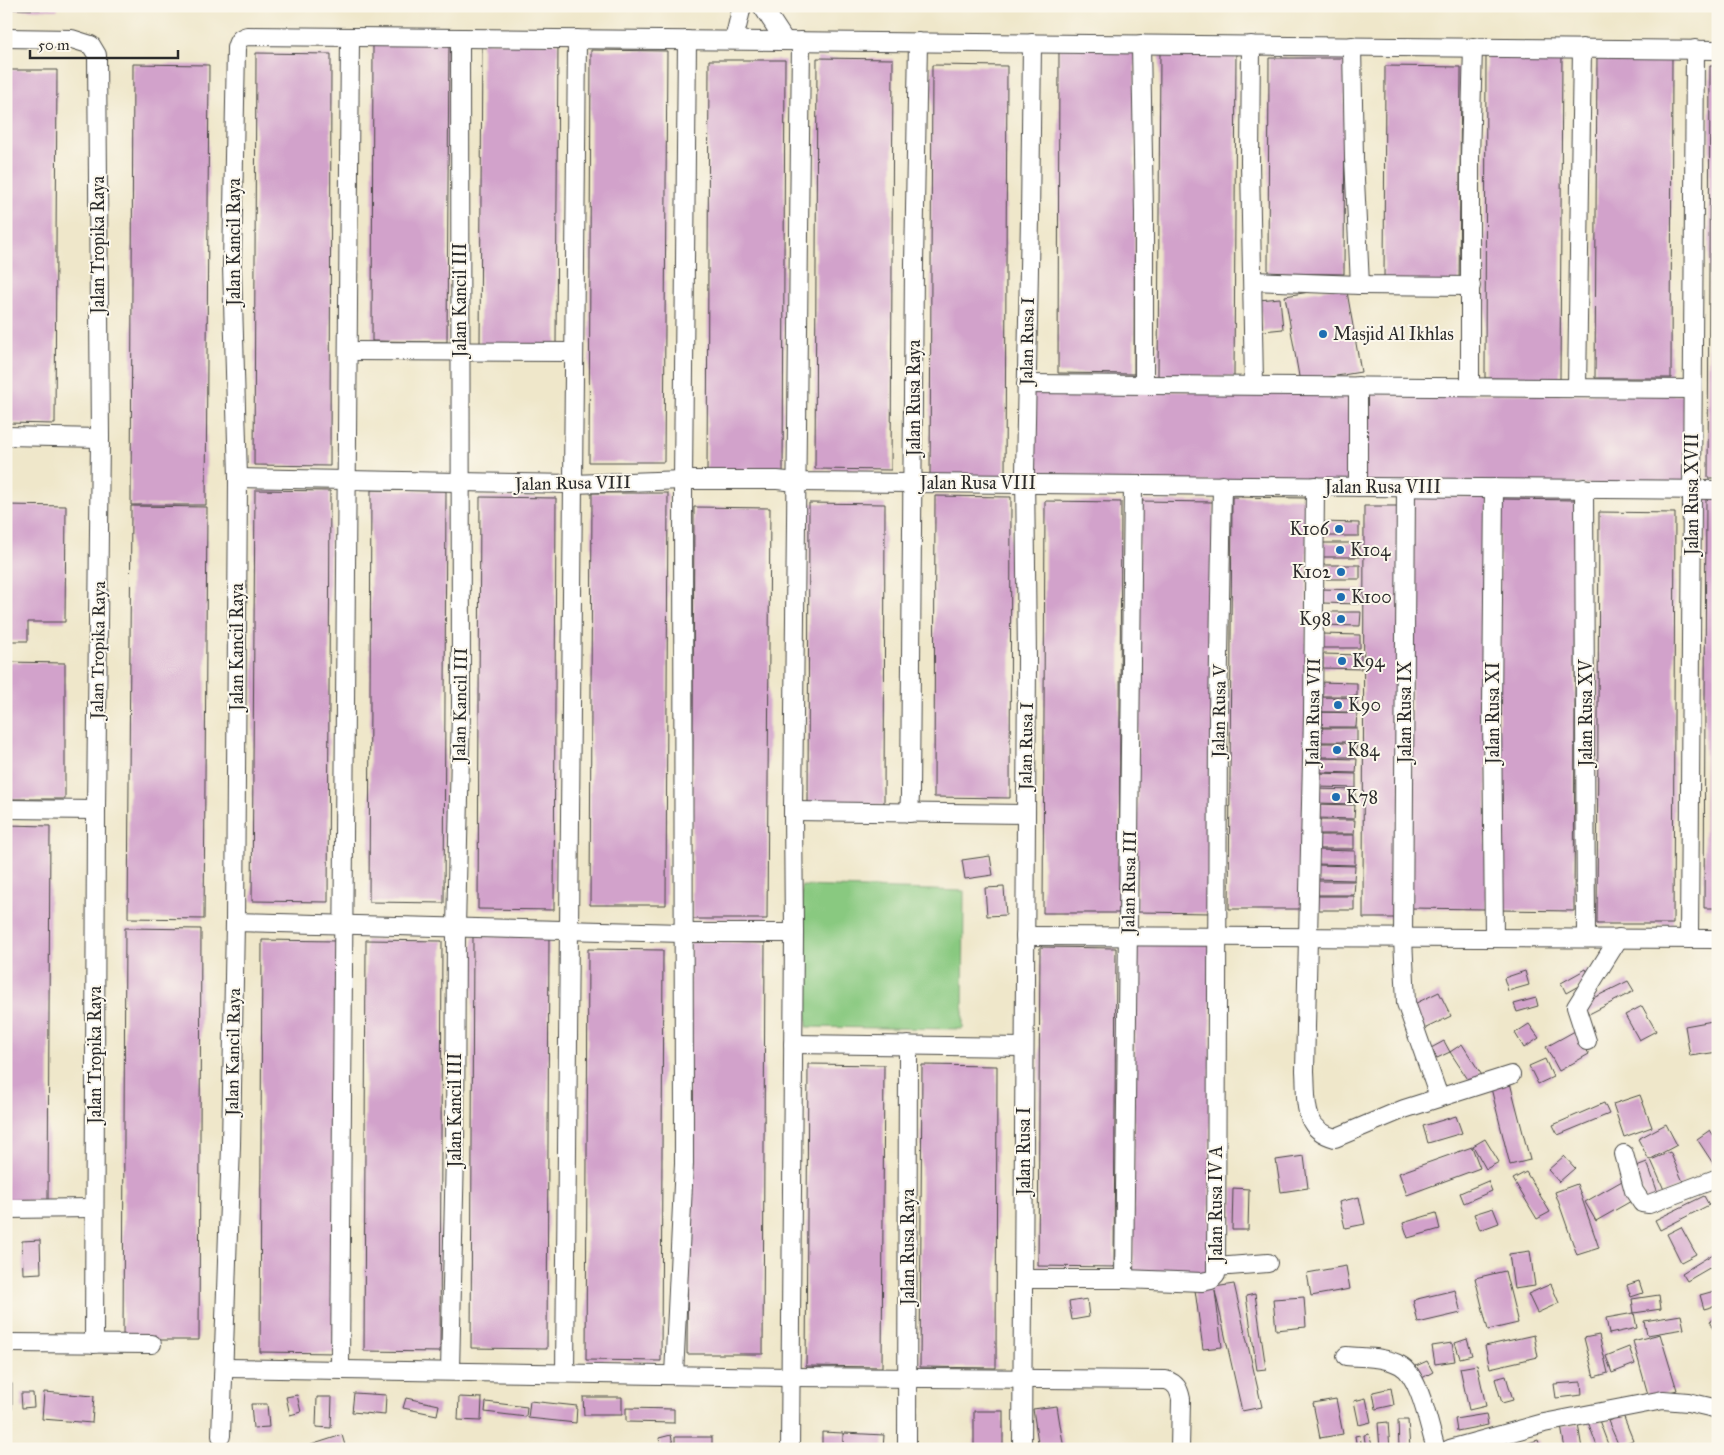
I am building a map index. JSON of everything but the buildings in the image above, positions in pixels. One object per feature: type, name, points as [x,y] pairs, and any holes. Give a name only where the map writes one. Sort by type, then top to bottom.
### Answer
[{"type":"street","points":[[734,40],[742,6]]},
{"type":"street","points":[[762,6],[793,41],[797,482],[795,791],[793,811],[794,933],[790,1449]]},
{"type":"street","name":"Jalan Kancil Raya","points":[[221,1436],[231,1144],[235,922],[238,478],[232,266],[237,42],[240,38],[247,36],[350,37]]},
{"type":"street","points":[[340,1370],[350,37],[1718,50]]},
{"type":"street","name":"Jalan Tropika Raya","points":[[6,38],[72,39],[92,45],[97,55],[100,438],[96,810],[94,1344]]},
{"type":"street","name":"Jalan Kancil III","points":[[450,1372],[461,710],[460,38]]},
{"type":"street","points":[[565,1373],[577,39]]},
{"type":"street","points":[[674,1375],[684,1163],[683,480],[687,40]]},
{"type":"street","name":"Jalan Rusa Raya","points":[[908,813],[910,795],[918,42]]},
{"type":"street","name":"Jalan Rusa I","points":[[1022,1449],[1027,660],[1025,484],[1032,43]]},
{"type":"street","points":[[1141,44],[1144,213],[1144,384]]},
{"type":"street","points":[[1251,45],[1254,385]]},
{"type":"street","points":[[1352,46],[1354,158],[1360,285]]},
{"type":"street","points":[[1470,387],[1470,158],[1473,47]]},
{"type":"street","points":[[1577,388],[1582,48]]},
{"type":"street","name":"Jalan Rusa XVII","points":[[1689,938],[1695,49]]},
{"type":"street","points":[[1252,281],[1360,285],[1471,286]]},
{"type":"street","points":[[348,351],[574,352]]},
{"type":"street","points":[[1026,384],[1692,389]]},
{"type":"street","points":[[1358,386],[1358,486]]},
{"type":"street","points":[[6,436],[100,438]]},
{"type":"street","name":"Jalan Rusa VIII","points":[[238,478],[573,484],[683,480],[777,480],[797,482],[1718,490]]},
{"type":"street","name":"Jalan Rusa III","points":[[1124,1278],[1133,484]]},
{"type":"street","name":"Jalan Rusa V","points":[[1217,937],[1222,486]]},
{"type":"street","name":"Jalan Rusa VII","points":[[1315,486],[1306,1071],[1308,1116],[1313,1125],[1324,1135],[1335,1138],[1370,1125],[1404,1109],[1439,1097]]},
{"type":"street","name":"Jalan Rusa IX","points":[[1406,487],[1402,938],[1406,1003],[1439,1097]]},
{"type":"street","name":"Jalan Rusa XI","points":[[1494,488],[1492,709],[1494,938]]},
{"type":"street","name":"Jalan Rusa XV","points":[[1584,488],[1586,938]]},
{"type":"street","points":[[6,809],[96,810]]},
{"type":"street","points":[[793,811],[1026,814]]},
{"type":"street","points":[[235,922],[683,933],[794,933]]},
{"type":"street","points":[[1025,936],[1718,939]]},
{"type":"street","name":"Jalan Rusa IV A","points":[[1023,1279],[1124,1278],[1202,1282],[1211,1280],[1216,1275],[1217,937]]},
{"type":"street","points":[[1587,1041],[1576,1007],[1619,938]]},
{"type":"street","points":[[793,1044],[1024,1047]]},
{"type":"street","name":"Jalan Rusa Raya","points":[[907,1449],[908,1045]]},
{"type":"street","points":[[1439,1097],[1511,1075]]},
{"type":"street","points":[[1624,1154],[1634,1191],[1642,1203],[1649,1204],[1718,1178]]},
{"type":"street","points":[[6,1209],[94,1208]]},
{"type":"street","points":[[1216,1267],[1268,1263]]},
{"type":"street","points":[[6,1343],[152,1344]]},
{"type":"street","points":[[1346,1356],[1384,1359],[1400,1364],[1409,1372],[1417,1384],[1436,1449]]},
{"type":"street","points":[[224,1368],[790,1377],[1166,1380],[1172,1382],[1179,1391],[1181,1399],[1180,1449]]},
{"type":"street","points":[[1450,1449],[1544,1423],[1663,1400],[1688,1402],[1718,1408]]},
{"type":"green space","points":[[801,886],[964,891],[963,1029],[807,1027]]},
{"type":"place","name":"Masjid Al Ikhlas","points":[[1323,334]]},
{"type":"place","name":"K106","points":[[1339,529]]},
{"type":"place","name":"K104","points":[[1340,550]]},
{"type":"place","name":"K102","points":[[1341,572]]},
{"type":"place","name":"K100","points":[[1341,597]]},
{"type":"place","name":"K98","points":[[1341,619]]},
{"type":"place","name":"K94","points":[[1342,661]]},
{"type":"place","name":"K90","points":[[1338,705]]},
{"type":"place","name":"K84","points":[[1337,750]]},
{"type":"place","name":"K78","points":[[1336,797]]}]
